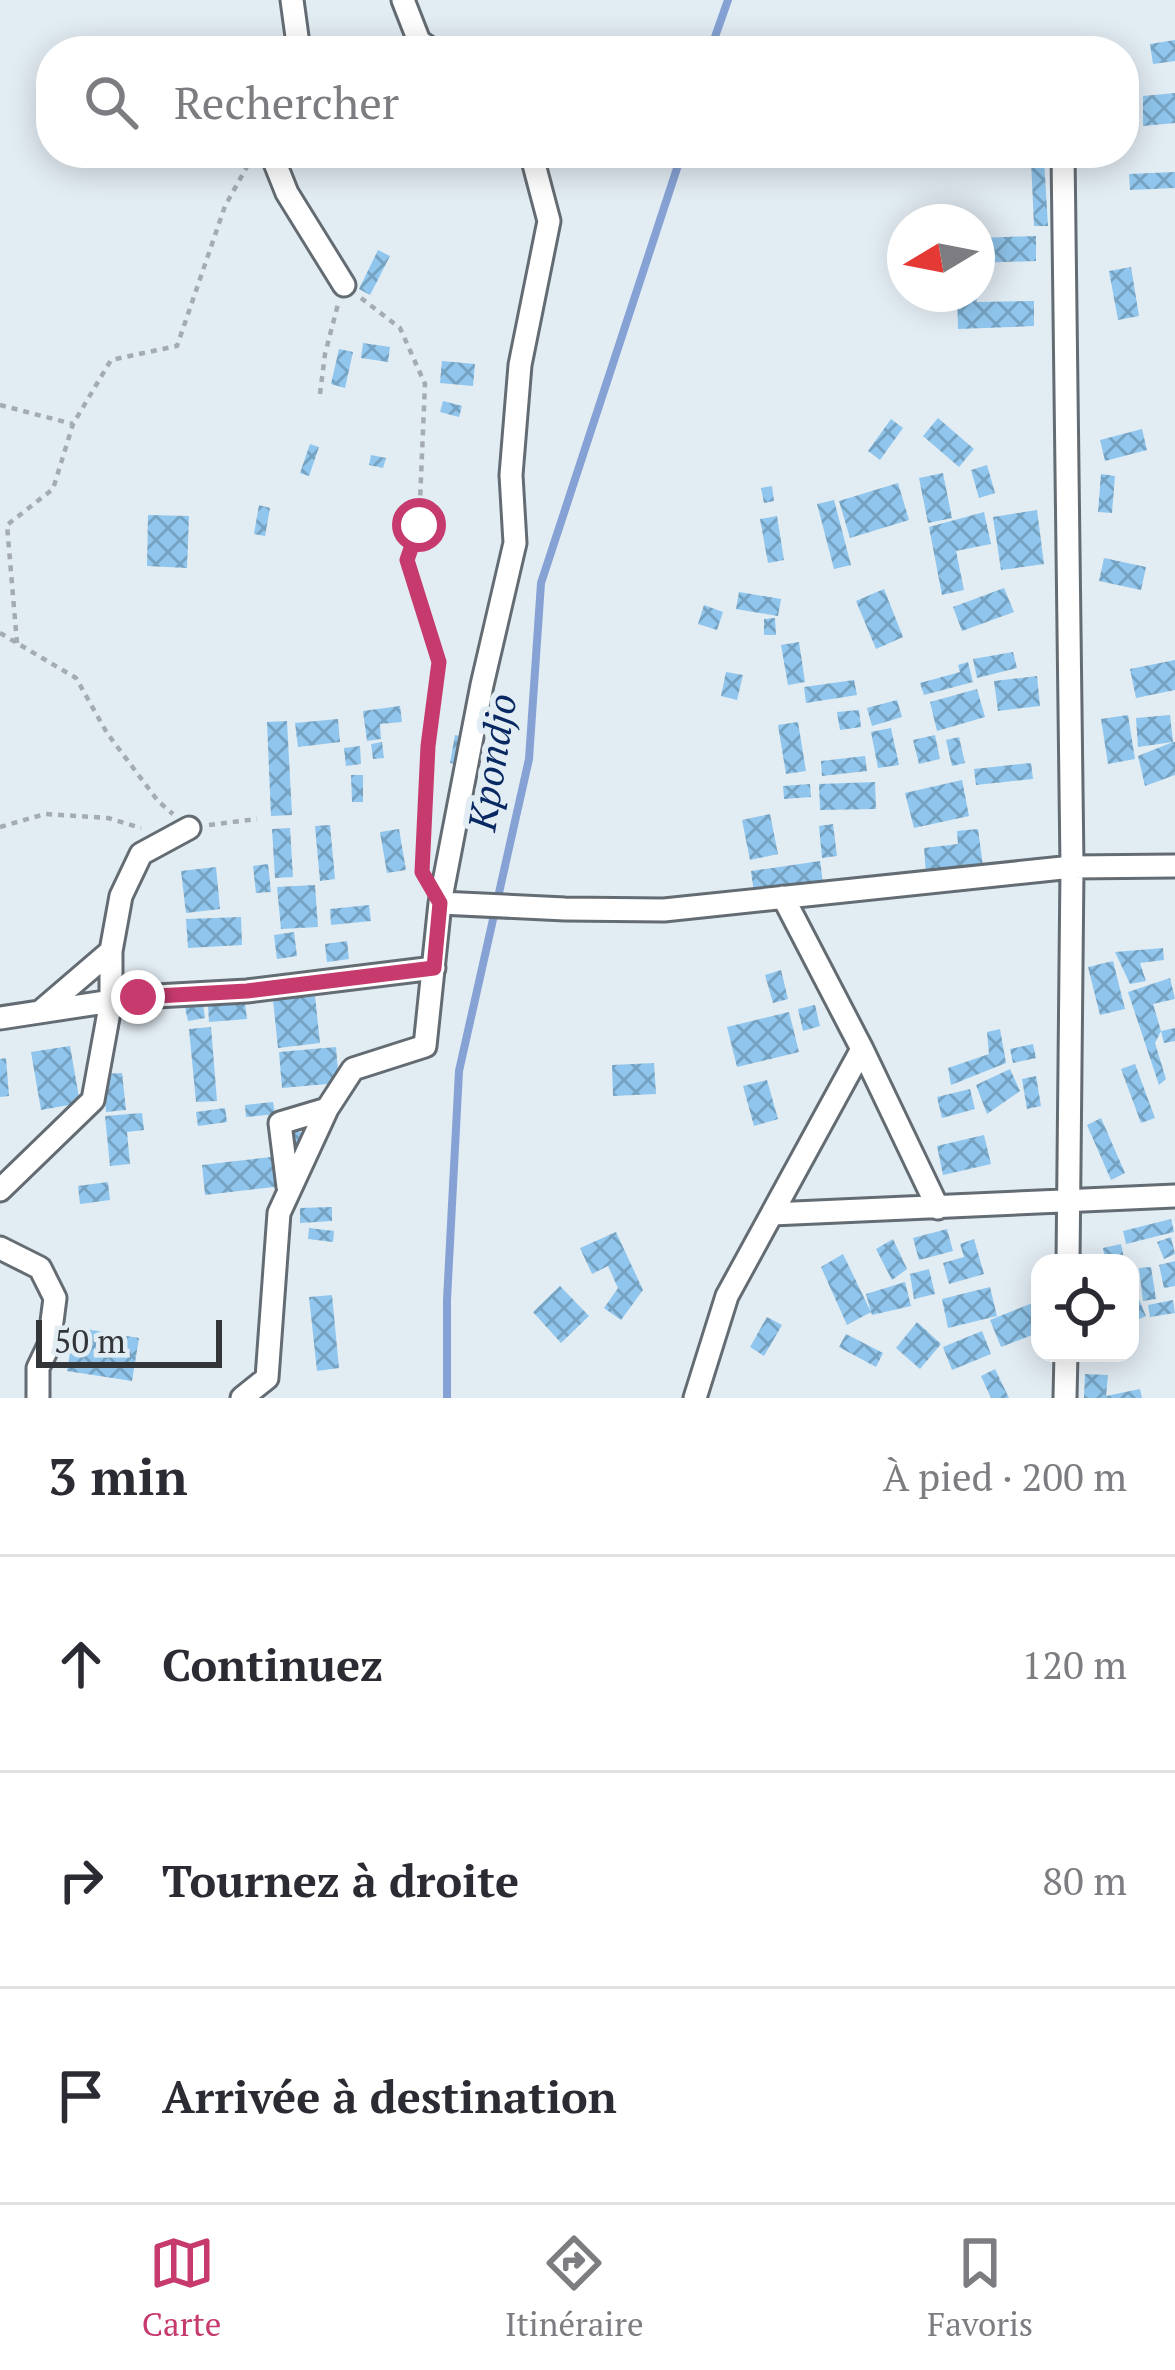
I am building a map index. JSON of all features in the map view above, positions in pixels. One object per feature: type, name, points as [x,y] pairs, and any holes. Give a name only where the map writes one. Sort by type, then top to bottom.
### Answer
[{"type":"street","points":[[292,0],[297,36]]},
{"type":"street","points":[[403,0],[416,36]]},
{"type":"street","points":[[277,168],[287,194],[344,285]]},
{"type":"street","points":[[242,1398],[267,1378],[279,1213],[327,1109],[353,1069],[425,1046],[482,685],[515,543],[512,475],[520,364],[549,221],[535,168]]},
{"type":"street","points":[[1063,168],[1072,867],[1068,1254]]},
{"type":"street","points":[[0,1190],[93,1100],[111,1001],[111,951],[122,896],[141,854],[181,832]]},
{"type":"street","points":[[449,903],[664,910],[1072,867],[1175,866]]},
{"type":"street","points":[[783,897],[938,1208]]},
{"type":"street","points":[[41,1012],[111,951]]},
{"type":"street","points":[[0,1018],[111,1001],[247,991],[434,968]]},
{"type":"street","points":[[695,1398],[728,1296],[862,1049]]},
{"type":"street","points":[[289,1189],[280,1123],[327,1109]]},
{"type":"street","points":[[772,1214],[1175,1196]]},
{"type":"street","points":[[0,1248],[40,1268],[56,1298],[49,1345],[38,1368],[38,1398]]},
{"type":"street","points":[[1065,1398],[1066,1362]]},
{"type":"path","points":[[16,643],[8,525],[53,489],[74,424],[111,360],[177,346],[225,206],[246,168]]},
{"type":"path","points":[[320,394],[325,354],[344,285],[400,328],[425,384],[419,525],[407,560],[439,662],[428,746],[422,872],[449,903]]},
{"type":"path","points":[[0,405],[74,424]]},
{"type":"path","points":[[0,633],[76,678],[107,733],[181,832]]},
{"type":"path","points":[[0,827],[45,814],[108,818],[181,832],[257,819]]},
{"type":"building","points":[[1175,40],[1175,61],[1153,64],[1150,44]]},
{"type":"building","points":[[1175,93],[1175,123],[1143,126],[1143,96]]},
{"type":"building","points":[[1031,168],[1044,168],[1048,226],[1034,226]]},
{"type":"building","points":[[1175,172],[1175,188],[1130,190],[1129,174]]},
{"type":"building","points":[[1036,236],[1036,261],[995,262],[995,237]]},
{"type":"building","points":[[378,250],[390,256],[370,295],[359,289]]},
{"type":"building","points":[[1131,267],[1139,316],[1118,320],[1109,271]]},
{"type":"building","points":[[1034,301],[1034,326],[958,329],[958,312],[995,312],[995,302]]},
{"type":"building","points":[[363,343],[390,347],[388,362],[361,358]]},
{"type":"building","points":[[339,349],[353,352],[345,388],[331,384]]},
{"type":"building","points":[[442,361],[475,364],[473,386],[440,383]]},
{"type":"building","points":[[443,401],[462,406],[459,417],[440,412]]},
{"type":"building","points":[[938,418],[974,449],[959,467],[923,436]]},
{"type":"building","points":[[891,419],[903,428],[880,460],[868,451]]},
{"type":"building","points":[[1142,429],[1147,450],[1105,461],[1100,440]]},
{"type":"building","points":[[310,444],[319,447],[309,476],[300,473]]},
{"type":"building","points":[[371,455],[386,458],[383,468],[369,465]]},
{"type":"building","points":[[987,465],[995,493],[979,498],[971,470]]},
{"type":"building","points":[[943,473],[952,518],[928,523],[919,478]]},
{"type":"building","points":[[1101,474],[1115,476],[1112,513],[1098,512]]},
{"type":"building","points":[[898,483],[909,520],[850,538],[839,501]]},
{"type":"building","points":[[772,486],[774,501],[764,503],[761,488]]},
{"type":"building","points":[[834,500],[851,565],[834,569],[817,504]]},
{"type":"building","points":[[259,505],[270,508],[265,536],[254,534]]},
{"type":"building","points":[[1037,510],[1044,564],[1001,570],[993,517]]},
{"type":"building","points":[[984,512],[991,544],[956,551],[964,590],[942,595],[929,527]]},
{"type":"building","points":[[148,515],[189,516],[187,568],[147,566]]},
{"type":"building","points":[[777,516],[784,560],[768,563],[760,519]]},
{"type":"building","points":[[1104,558],[1146,567],[1141,590],[1099,581]]},
{"type":"building","points":[[1004,588],[1014,612],[962,631],[953,607]]},
{"type":"building","points":[[884,589],[903,637],[876,649],[856,601]]},
{"type":"building","points":[[739,592],[781,599],[778,616],[736,609]]},
{"type":"building","points":[[704,605],[723,612],[717,630],[698,624]]},
{"type":"building","points":[[775,618],[776,635],[764,635],[764,619]]},
{"type":"building","points":[[799,642],[805,682],[788,685],[781,645]]},
{"type":"building","points":[[1013,652],[1017,668],[977,678],[973,659]]},
{"type":"building","points":[[1175,660],[1175,690],[1136,698],[1130,669]]},
{"type":"building","points":[[968,662],[973,682],[924,695],[920,683],[960,672],[958,665]]},
{"type":"building","points":[[726,672],[743,675],[737,700],[721,696]]},
{"type":"building","points":[[1037,676],[1040,706],[998,711],[994,681]]},
{"type":"building","points":[[854,680],[857,695],[806,703],[804,687]]},
{"type":"building","points":[[977,689],[985,717],[937,731],[930,702]]},
{"type":"building","points":[[897,700],[902,717],[872,726],[867,708]]},
{"type":"building","points":[[400,706],[402,722],[380,724],[381,739],[367,741],[363,711]]},
{"type":"building","points":[[859,710],[861,727],[840,730],[837,712]]},
{"type":"building","points":[[1128,715],[1135,759],[1108,764],[1101,719]]},
{"type":"building","points":[[1170,715],[1173,742],[1138,747],[1136,718]]},
{"type":"building","points":[[338,719],[340,742],[298,747],[295,723]]},
{"type":"building","points":[[287,721],[292,815],[271,816],[267,722]]},
{"type":"building","points":[[798,722],[806,771],[786,774],[778,725]]},
{"type":"building","points":[[891,728],[899,765],[878,768],[871,732]]},
{"type":"building","points":[[455,735],[465,737],[460,765],[450,763]]},
{"type":"building","points":[[935,735],[940,759],[919,764],[913,740]]},
{"type":"building","points":[[959,737],[965,763],[952,766],[946,740]]},
{"type":"building","points":[[382,742],[384,758],[373,759],[371,744]]},
{"type":"building","points":[[1175,742],[1175,775],[1145,786],[1138,756]]},
{"type":"building","points":[[360,746],[361,764],[346,766],[344,748]]},
{"type":"building","points":[[865,756],[867,771],[822,776],[821,761]]},
{"type":"building","points":[[1031,763],[1033,779],[976,785],[974,769]]},
{"type":"building","points":[[351,775],[363,775],[363,802],[352,802]]},
{"type":"building","points":[[962,780],[969,816],[914,828],[905,793]]},
{"type":"building","points":[[875,782],[876,809],[820,810],[819,784]]},
{"type":"building","points":[[810,784],[811,797],[784,799],[783,786]]},
{"type":"building","points":[[770,814],[778,854],[750,860],[742,820]]},
{"type":"building","points":[[833,824],[837,856],[822,858],[819,826]]},
{"type":"building","points":[[330,825],[335,879],[320,881],[315,826]]},
{"type":"building","points":[[290,828],[293,877],[275,878],[272,829]]},
{"type":"building","points":[[399,829],[406,870],[387,873],[380,832]]},
{"type":"building","points":[[978,829],[983,866],[926,873],[924,848],[958,844],[957,831]]},
{"type":"building","points":[[820,861],[823,883],[754,893],[751,871]]},
{"type":"building","points":[[268,864],[271,892],[256,893],[253,866]]},
{"type":"building","points":[[216,867],[220,909],[186,913],[181,871]]},
{"type":"building","points":[[315,885],[318,927],[281,929],[277,887]]},
{"type":"building","points":[[369,905],[371,921],[331,925],[330,909]]},
{"type":"building","points":[[241,917],[242,945],[188,948],[186,919]]},
{"type":"building","points":[[294,932],[297,956],[277,959],[274,935]]},
{"type":"building","points":[[347,941],[349,959],[327,962],[325,944]]},
{"type":"building","points":[[1163,948],[1164,960],[1140,963],[1146,981],[1130,984],[1115,952]]},
{"type":"building","points":[[1113,961],[1125,1009],[1100,1015],[1088,967]]},
{"type":"building","points":[[781,970],[788,999],[773,1003],[765,975]]},
{"type":"building","points":[[1170,978],[1175,999],[1153,1004],[1161,1031],[1155,1043],[1166,1079],[1159,1085],[1128,992]]},
{"type":"building","points":[[315,996],[320,1043],[278,1048],[273,1000]]},
{"type":"building","points":[[245,1003],[247,1019],[209,1022],[208,1006]]},
{"type":"building","points":[[203,1004],[205,1018],[188,1021],[185,1007]]},
{"type":"building","points":[[815,1005],[820,1026],[803,1031],[798,1009]]},
{"type":"building","points":[[789,1012],[799,1052],[737,1067],[727,1027]]},
{"type":"building","points":[[211,1027],[217,1101],[196,1102],[189,1029]]},
{"type":"building","points":[[1175,1028],[1175,1041],[1164,1043],[1161,1031]]},
{"type":"building","points":[[1000,1029],[1006,1063],[951,1085],[948,1068],[989,1054],[987,1032]]},
{"type":"building","points":[[1033,1044],[1036,1058],[1013,1063],[1010,1049]]},
{"type":"building","points":[[70,1046],[80,1103],[41,1110],[31,1052]]},
{"type":"building","points":[[336,1047],[339,1083],[282,1088],[279,1052]]},
{"type":"building","points":[[6,1058],[9,1096],[0,1097],[0,1059]]},
{"type":"building","points":[[654,1063],[656,1094],[613,1096],[612,1065]]},
{"type":"building","points":[[1135,1064],[1155,1118],[1141,1123],[1121,1069]]},
{"type":"building","points":[[1010,1069],[1020,1091],[987,1114],[976,1085]]},
{"type":"building","points":[[122,1073],[126,1110],[106,1112],[103,1074]]},
{"type":"building","points":[[1036,1076],[1041,1106],[1027,1109],[1022,1079]]},
{"type":"building","points":[[767,1080],[778,1119],[754,1126],[743,1086]]},
{"type":"building","points":[[970,1089],[975,1109],[942,1118],[937,1097]]},
{"type":"building","points":[[273,1102],[275,1114],[246,1117],[245,1105]]},
{"type":"building","points":[[225,1108],[227,1122],[198,1126],[196,1112]]},
{"type":"building","points":[[142,1113],[144,1130],[127,1132],[130,1164],[110,1166],[105,1116]]},
{"type":"building","points":[[1101,1118],[1125,1173],[1111,1180],[1087,1125]]},
{"type":"building","points":[[295,1130],[305,1134],[299,1148],[292,1147],[289,1134]]},
{"type":"building","points":[[984,1135],[991,1164],[943,1175],[937,1146]]},
{"type":"building","points":[[279,1156],[282,1186],[205,1195],[202,1165]]},
{"type":"building","points":[[108,1182],[110,1200],[80,1204],[78,1186]]},
{"type":"building","points":[[332,1207],[332,1221],[300,1223],[300,1208]]},
{"type":"building","points":[[1171,1219],[1174,1232],[1126,1244],[1123,1231]]},
{"type":"building","points":[[309,1228],[334,1231],[333,1242],[308,1239]]},
{"type":"building","points":[[947,1229],[953,1251],[919,1260],[913,1238]]},
{"type":"building","points":[[616,1232],[643,1290],[621,1320],[604,1308],[618,1288],[608,1266],[592,1274],[580,1248]]},
{"type":"building","points":[[1171,1237],[1175,1254],[1164,1259],[1157,1242]]},
{"type":"building","points":[[893,1239],[907,1269],[892,1280],[876,1249]]},
{"type":"building","points":[[974,1239],[984,1274],[949,1284],[943,1263],[964,1257],[960,1244]]},
{"type":"building","points":[[1121,1244],[1123,1254],[1104,1254],[1103,1248]]},
{"type":"building","points":[[843,1254],[871,1312],[847,1325],[821,1267]]},
{"type":"building","points":[[1175,1261],[1175,1286],[1164,1288],[1159,1265]]},
{"type":"building","points":[[1151,1267],[1156,1299],[1143,1301],[1139,1268]]},
{"type":"building","points":[[929,1269],[935,1294],[914,1299],[910,1274]]},
{"type":"building","points":[[905,1282],[911,1306],[872,1315],[866,1294]]},
{"type":"building","points":[[560,1286],[589,1316],[561,1343],[533,1312]]},
{"type":"building","points":[[990,1287],[997,1316],[948,1328],[942,1299]]},
{"type":"building","points":[[332,1295],[339,1368],[317,1371],[309,1297]]},
{"type":"building","points":[[1173,1300],[1175,1313],[1150,1317],[1148,1305]]},
{"type":"building","points":[[1031,1304],[1031,1335],[1001,1347],[990,1320]]},
{"type":"building","points":[[767,1317],[782,1325],[764,1356],[750,1347]]},
{"type":"building","points":[[917,1322],[941,1344],[920,1369],[896,1348]]},
{"type":"building","points":[[74,1327],[139,1338],[132,1381],[67,1371]]},
{"type":"building","points":[[982,1331],[991,1354],[952,1370],[943,1347]]},
{"type":"building","points":[[846,1334],[883,1353],[876,1367],[839,1347]]},
{"type":"building","points":[[995,1369],[1009,1398],[991,1398],[981,1376]]},
{"type":"building","points":[[1085,1374],[1108,1375],[1106,1396],[1140,1389],[1142,1398],[1084,1398]]},
{"type":"waterway","name":"Kpondjo","points":[[715,36],[728,0]]},
{"type":"waterway","name":"Kpondjo","points":[[447,1398],[459,1071],[529,759],[541,583],[677,168]]},
{"type":"route","points":[[138,997],[247,991],[434,968],[440,903],[422,872],[428,746],[439,662],[407,560],[419,525]]}]
